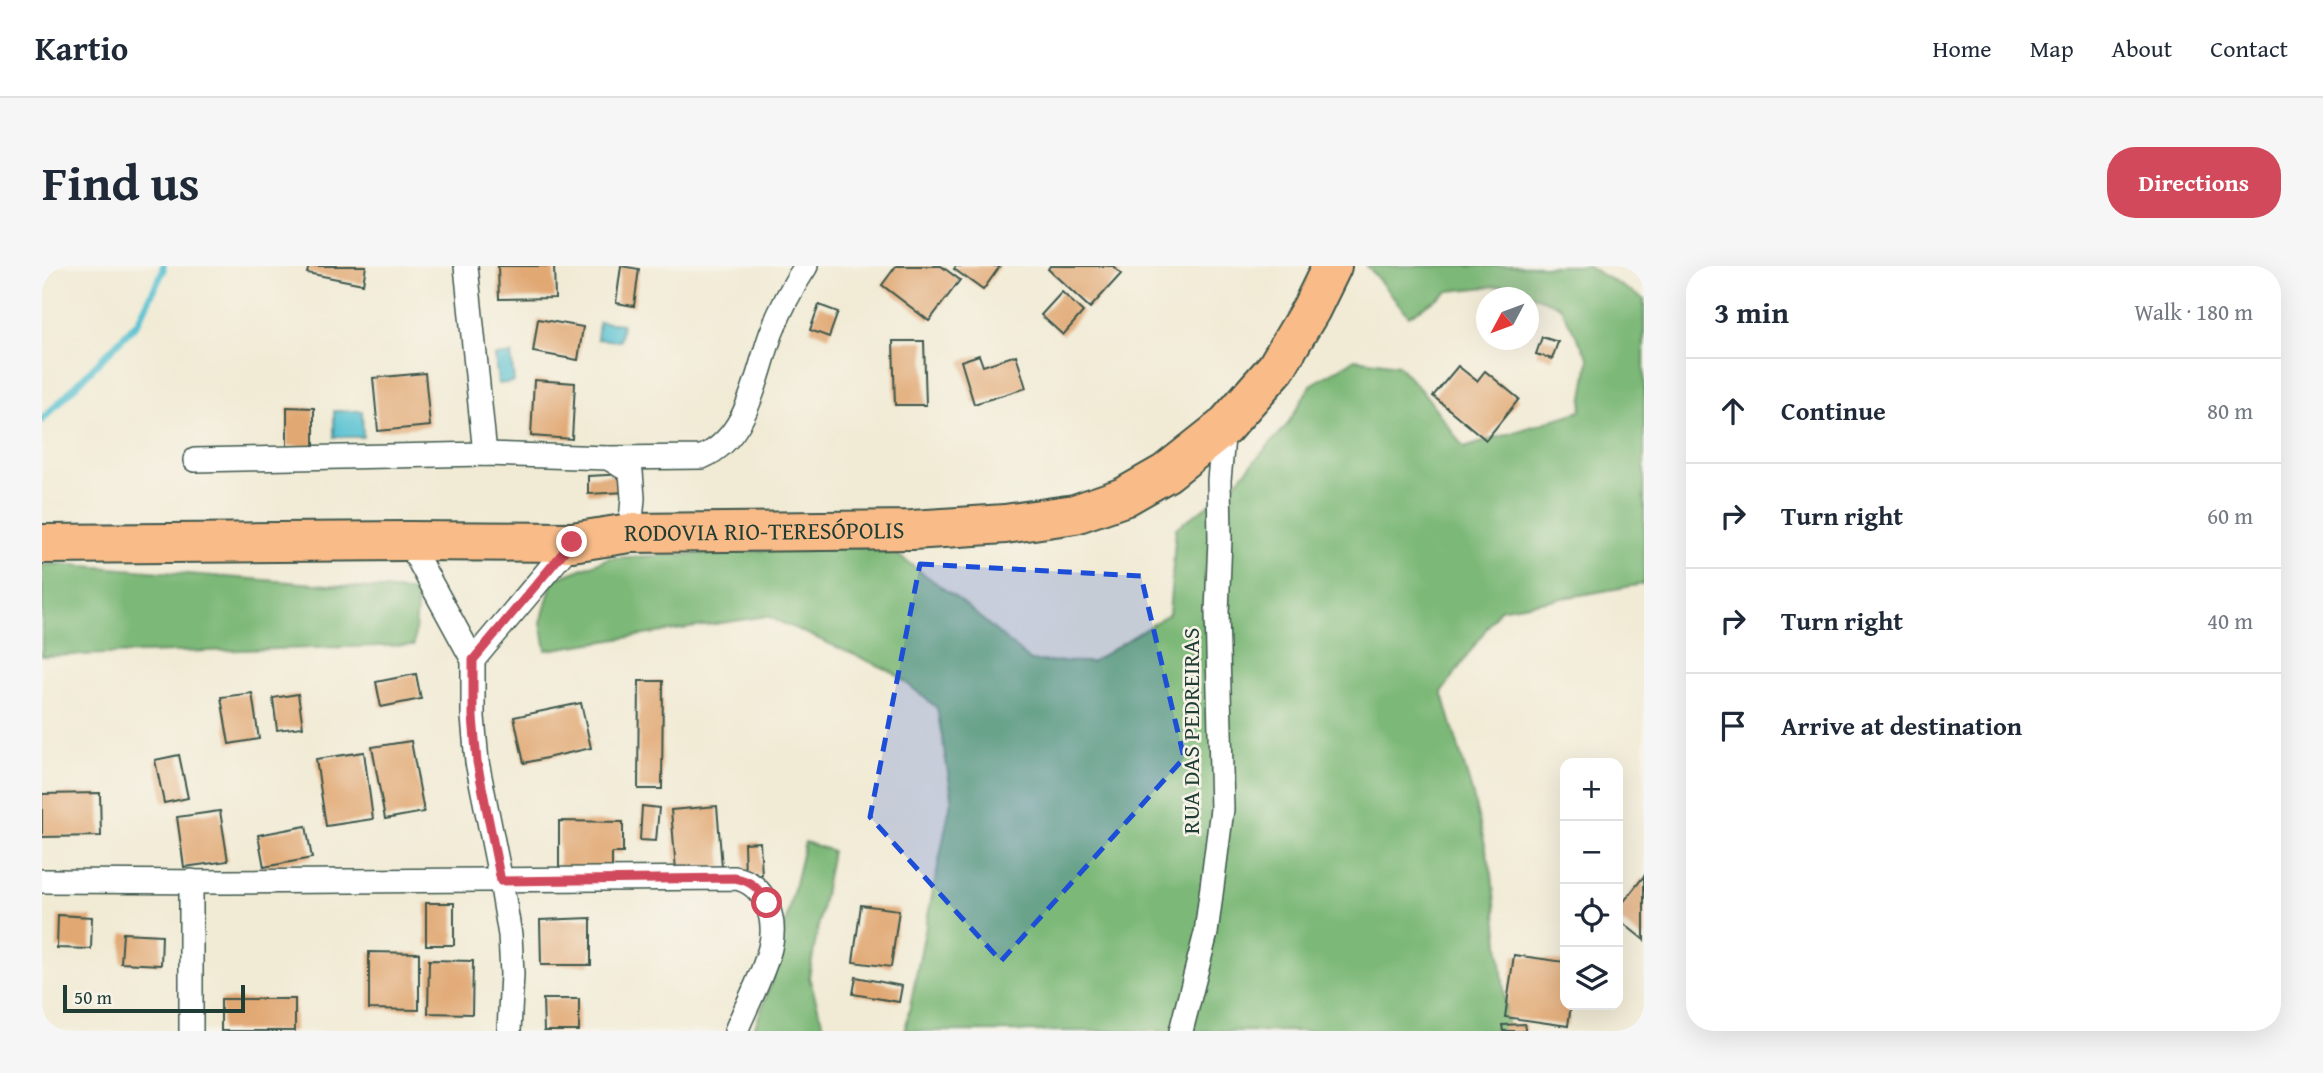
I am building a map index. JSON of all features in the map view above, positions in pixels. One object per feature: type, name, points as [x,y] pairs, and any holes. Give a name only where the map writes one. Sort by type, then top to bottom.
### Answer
[{"type":"highway","name":"RODOVIA RIO-TERESÓPOLIS","points":[[42,544],[572,542],[630,533],[912,530],[1005,524],[1074,514],[1124,497],[1155,479],[1224,426],[1276,368],[1311,310],[1332,266]]},
{"type":"street","points":[[466,266],[485,454]]},
{"type":"street","points":[[195,460],[485,454],[608,458],[702,457],[715,452],[729,439],[742,419],[772,331],[806,266]]},
{"type":"street","name":"RUA DAS PEDREIRAS","points":[[1181,1031],[1206,933],[1222,809],[1217,612],[1219,480],[1224,426]]},
{"type":"street","points":[[608,458],[631,472],[633,498],[630,533]]},
{"type":"street","points":[[408,541],[473,660],[473,717],[477,762],[501,881],[511,948],[509,1031]]},
{"type":"street","points":[[473,660],[572,542]]},
{"type":"street","points":[[42,881],[747,880],[759,889],[767,903],[772,926],[770,947],[736,1031]]},
{"type":"street","points":[[191,881],[191,1031]]},
{"type":"highlighted area","points":[[920,564],[1141,576],[1184,758],[1001,961],[870,817]]},
{"type":"green space","points":[[1367,266],[1587,266],[1644,299],[1644,584],[1500,609],[1442,692],[1472,792],[1492,874],[1508,1031],[905,1031],[952,796],[937,708],[893,672],[767,616],[546,650],[541,622],[553,580],[609,558],[884,545],[962,602],[1031,661],[1092,662],[1169,614],[1176,528],[1229,490],[1287,425],[1311,385],[1355,359],[1398,365],[1427,397],[1464,448],[1581,411],[1589,359],[1560,306],[1539,298],[1539,287],[1507,285],[1449,291],[1409,316]]},
{"type":"green space","points":[[59,564],[418,592],[414,645],[42,656],[42,565]]},
{"type":"green space","points":[[805,842],[832,851],[809,977],[825,1031],[753,1031],[771,984]]},
{"type":"water","points":[[599,322],[622,324],[620,341],[597,339]]},
{"type":"water","points":[[511,354],[514,382],[498,384],[495,356]]},
{"type":"water","points":[[334,411],[362,411],[363,437],[334,437]]},
{"type":"building","points":[[309,266],[366,266],[363,284],[307,273]]},
{"type":"building","points":[[498,266],[554,266],[555,298],[499,299]]},
{"type":"building","points":[[621,266],[639,269],[634,306],[616,303]]},
{"type":"building","points":[[896,266],[941,266],[960,280],[929,321],[882,285]]},
{"type":"building","points":[[956,266],[1000,266],[983,290],[954,269]]},
{"type":"building","points":[[1050,266],[1113,266],[1121,274],[1090,308],[1048,269]]},
{"type":"building","points":[[1062,292],[1083,312],[1063,335],[1041,315]]},
{"type":"building","points":[[819,305],[838,312],[829,337],[810,330]]},
{"type":"building","points":[[538,319],[583,327],[578,360],[533,352]]},
{"type":"building","points":[[1542,337],[1558,342],[1552,359],[1536,354]]},
{"type":"building","points":[[893,341],[924,341],[926,405],[895,405]]},
{"type":"building","points":[[979,355],[983,366],[1016,355],[1026,388],[974,404],[961,361]]},
{"type":"building","points":[[1458,366],[1477,381],[1485,371],[1519,399],[1486,440],[1433,396]]},
{"type":"building","points":[[425,373],[430,426],[378,431],[373,378]]},
{"type":"building","points":[[534,380],[575,383],[572,439],[531,436]]},
{"type":"building","points":[[287,407],[314,408],[314,447],[287,446]]},
{"type":"building","points":[[626,474],[627,492],[588,494],[588,476]]},
{"type":"building","points":[[416,674],[421,699],[381,707],[376,682]]},
{"type":"building","points":[[639,681],[663,681],[662,789],[638,789]]},
{"type":"building","points":[[252,693],[259,739],[229,744],[221,697]]},
{"type":"building","points":[[298,694],[303,727],[277,730],[273,698]]},
{"type":"building","points":[[581,703],[591,748],[524,763],[514,717]]},
{"type":"building","points":[[411,741],[424,812],[385,819],[372,747]]},
{"type":"building","points":[[364,752],[373,819],[326,826],[316,759]]},
{"type":"building","points":[[179,755],[188,798],[164,803],[155,760]]},
{"type":"building","points":[[100,793],[101,836],[42,837],[42,794]]},
{"type":"building","points":[[642,806],[659,808],[656,841],[640,840]]},
{"type":"building","points":[[717,806],[722,867],[676,870],[671,810]]},
{"type":"building","points":[[220,811],[228,861],[184,867],[177,817]]},
{"type":"building","points":[[559,821],[623,822],[623,853],[612,853],[612,875],[559,875]]},
{"type":"building","points":[[306,826],[312,858],[264,867],[258,835]]},
{"type":"building","points":[[760,842],[762,875],[745,876],[744,843]]},
{"type":"building","points":[[1644,876],[1644,940],[1623,923],[1623,903]]},
{"type":"building","points":[[426,903],[454,903],[454,945],[426,945]]},
{"type":"building","points":[[861,905],[899,910],[891,967],[853,962]]},
{"type":"building","points":[[58,915],[92,917],[91,949],[57,948]]},
{"type":"building","points":[[591,918],[591,965],[541,965],[540,920]]},
{"type":"building","points":[[123,933],[162,935],[161,965],[121,963]]},
{"type":"building","points":[[369,952],[419,953],[419,1010],[369,1009]]},
{"type":"building","points":[[1514,955],[1560,961],[1560,1010],[1570,1010],[1568,1026],[1505,1017]]},
{"type":"building","points":[[429,960],[473,961],[472,1014],[428,1013]]},
{"type":"building","points":[[856,977],[902,986],[899,1002],[853,994]]},
{"type":"building","points":[[221,999],[295,999],[295,1031],[221,1031]]},
{"type":"building","points":[[543,999],[579,999],[579,1031],[544,1031]]},
{"type":"building","points":[[1525,1024],[1525,1031],[1503,1031],[1502,1025]]},
{"type":"waterway","points":[[42,420],[138,322],[163,266]]},
{"type":"route","points":[[572,542],[473,660],[473,717],[477,762],[501,881],[735,878],[747,880],[759,889],[767,903]]}]
